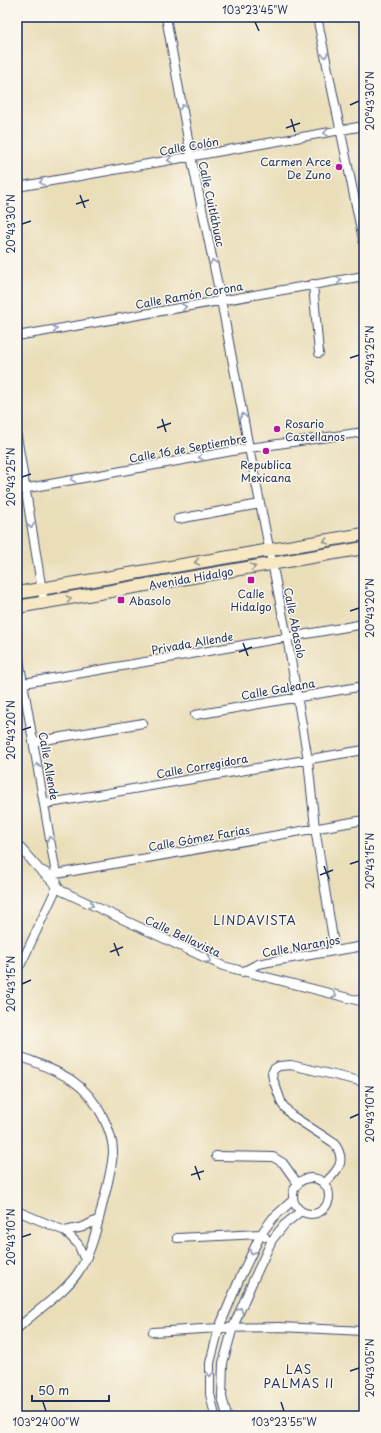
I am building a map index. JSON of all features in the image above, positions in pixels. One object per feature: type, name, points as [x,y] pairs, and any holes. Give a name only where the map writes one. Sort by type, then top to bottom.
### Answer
[{"type":"main road","name":"Avenida Hidalgo","points":[[17,592],[364,534]]},
{"type":"main road","name":"Avenida Hidalgo","points":[[17,607],[364,548]]},
{"type":"street","name":"Calle Cuitláhuac","points":[[166,17],[191,156],[221,300]]},
{"type":"street","points":[[317,17],[364,244]]},
{"type":"street","name":"Calle Colón","points":[[17,187],[364,126]]},
{"type":"street","name":"Calle Ramón Corona","points":[[17,336],[364,276]]},
{"type":"street","points":[[313,284],[319,353]]},
{"type":"street","name":"Calle Abasolo","points":[[221,300],[287,637],[308,760],[315,828],[335,951]]},
{"type":"street","name":"Calle 16 de Septiembre","points":[[21,489],[249,448],[364,432]]},
{"type":"street","points":[[17,436],[21,489],[44,603]]},
{"type":"street","points":[[178,519],[260,504]]},
{"type":"street","name":"Privada Allende","points":[[24,683],[364,624]]},
{"type":"street","name":"Calle Allende","points":[[17,648],[34,742],[57,887]]},
{"type":"street","name":"Calle Galeana","points":[[195,715],[364,686]]},
{"type":"street","points":[[34,742],[143,723]]},
{"type":"street","name":"Calle Corregidora","points":[[44,804],[364,750]]},
{"type":"street","name":"Calle Gómez Farías","points":[[40,869],[50,875],[364,820]]},
{"type":"street","name":"Calle Bellavista","points":[[17,844],[62,891],[223,966],[364,1002]]},
{"type":"street","points":[[21,964],[57,887]]},
{"type":"street","name":"Calle Naranjos","points":[[242,972],[258,964],[364,946]]},
{"type":"street","points":[[17,1055],[57,1071],[78,1084],[96,1103],[108,1128],[113,1151],[110,1173],[94,1240],[78,1273],[65,1288],[30,1316],[17,1329]]},
{"type":"street","points":[[324,1184],[338,1170],[341,1160],[338,1149],[334,1143],[291,1115],[282,1104],[272,1073],[274,1069],[279,1066],[291,1065],[364,1082]]},
{"type":"street","points":[[216,1156],[273,1157],[283,1163],[298,1184]]},
{"type":"street","points":[[314,1179],[324,1184],[328,1196],[327,1202],[324,1208],[319,1212],[307,1214],[296,1206],[293,1200],[294,1188],[303,1180],[314,1179]]},
{"type":"street","points":[[215,1416],[210,1394],[210,1363],[218,1328],[261,1234],[273,1218],[293,1200]]},
{"type":"street","points":[[17,1211],[66,1231],[78,1244],[85,1260]]},
{"type":"street","points":[[227,1416],[222,1397],[223,1363],[233,1327],[272,1240],[284,1225],[301,1211]]},
{"type":"street","points":[[66,1231],[83,1227],[99,1219]]},
{"type":"street","points":[[177,1238],[261,1234],[272,1240]]},
{"type":"street","points":[[153,1332],[233,1327],[280,1327],[364,1332]]},
{"type":"place","name":"Carmen Arce De Zuno","points":[[339,167]]},
{"type":"place","name":"Rosario Castellanos","points":[[277,429]]},
{"type":"place","name":"Republica Mexicana","points":[[266,451]]},
{"type":"place","name":"Calle Hidalgo","points":[[251,580]]},
{"type":"place","name":"Abasolo","points":[[121,600]]},
{"type":"district","name":"LINDAVISTA","points":[[255,920]]},
{"type":"district","name":"LAS PALMAS II","points":[[299,1376]]}]
